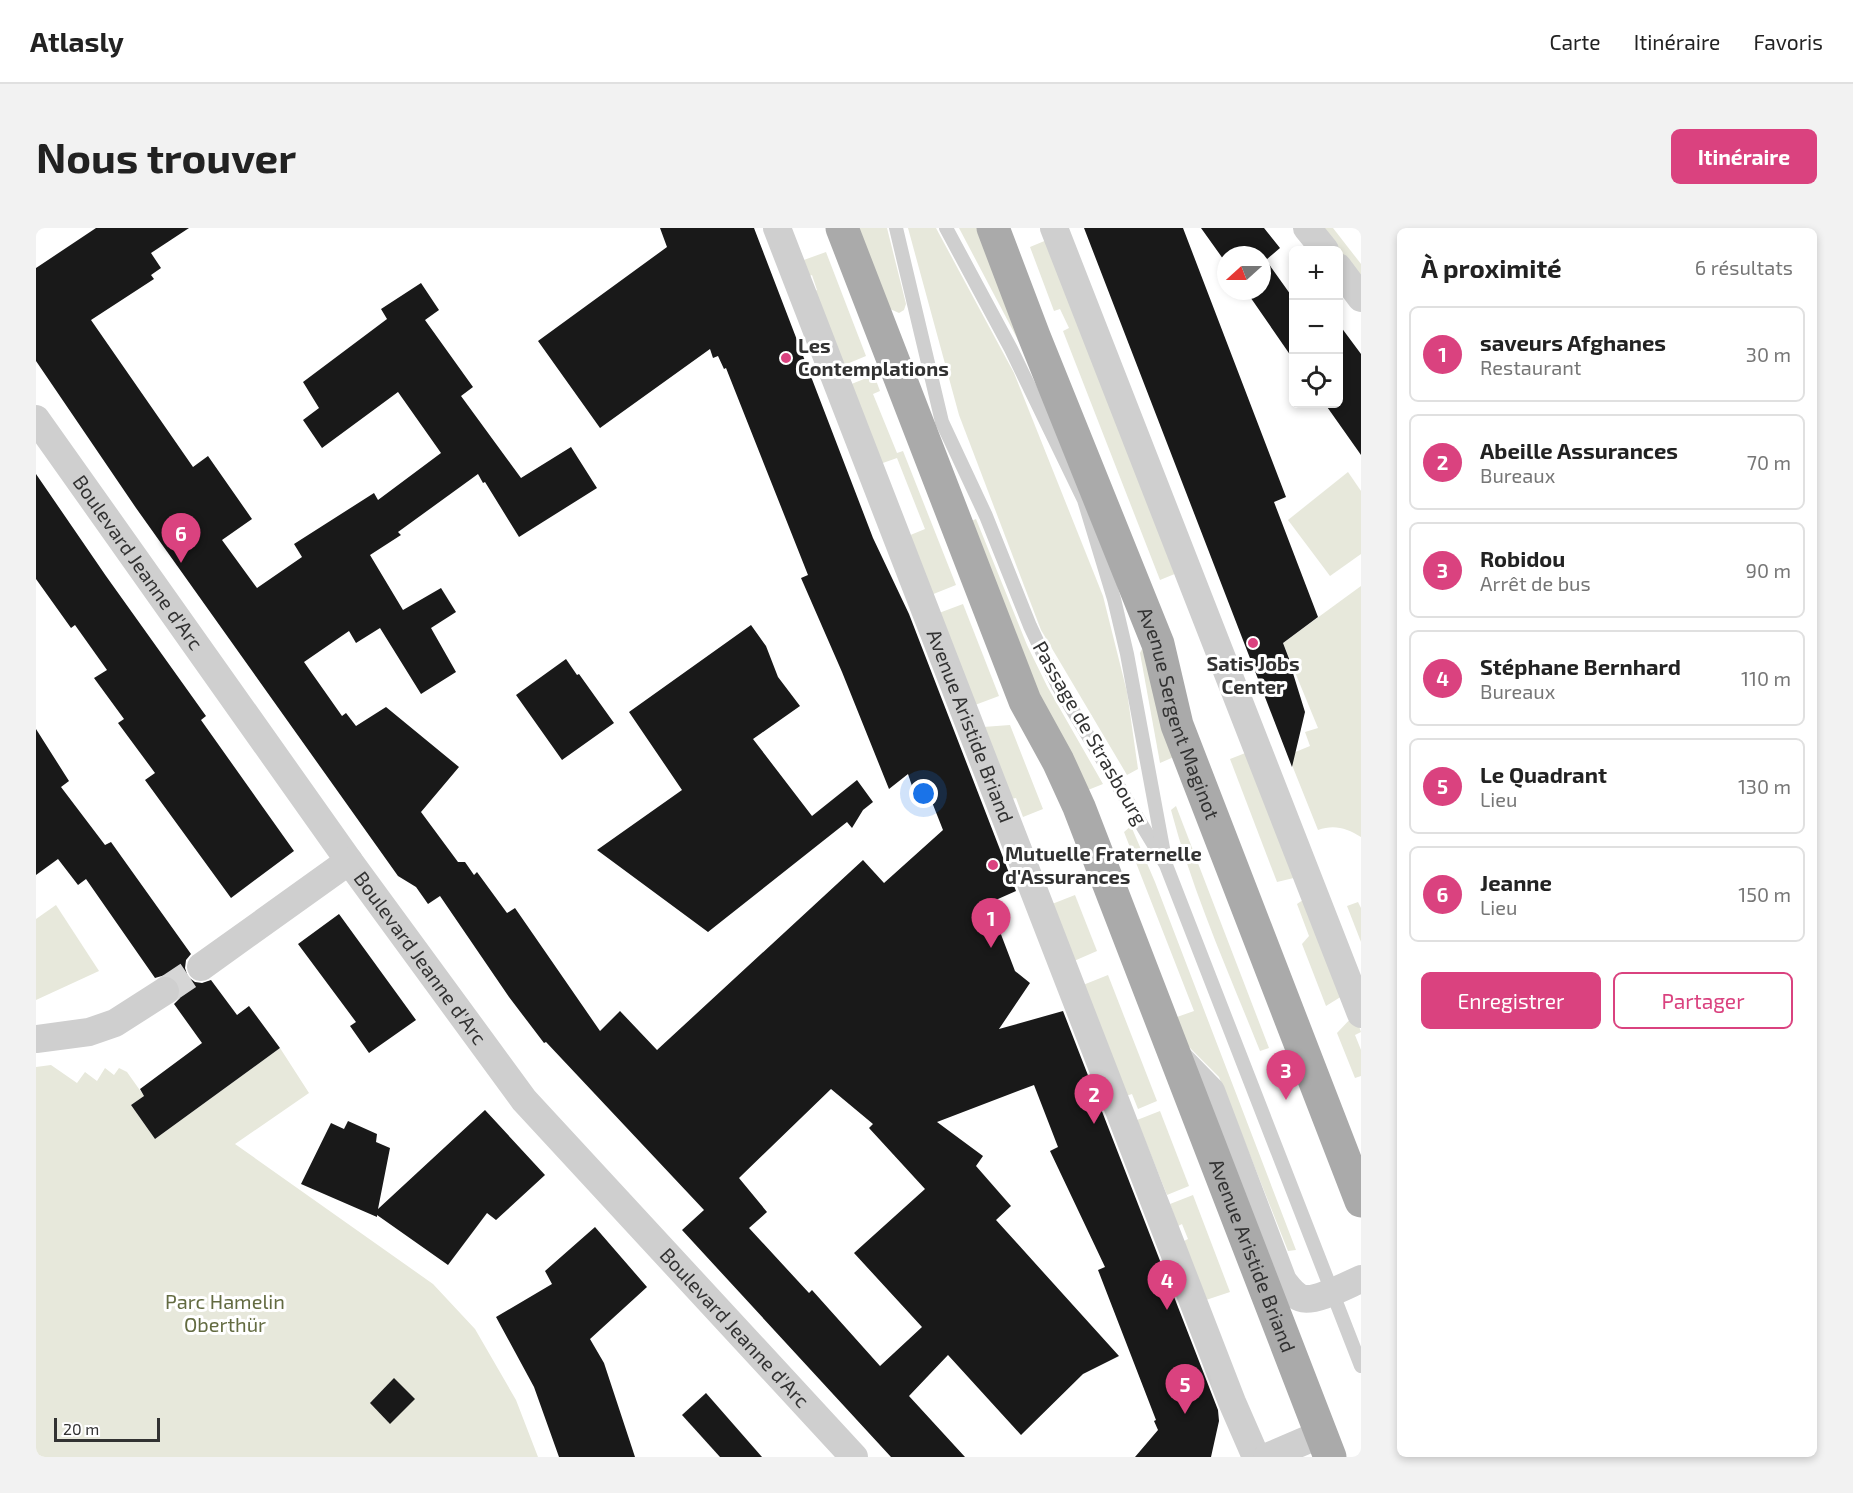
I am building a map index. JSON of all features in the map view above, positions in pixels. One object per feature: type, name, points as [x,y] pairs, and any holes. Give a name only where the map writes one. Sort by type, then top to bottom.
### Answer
[{"type":"main road","name":"Avenue Aristide Briand","points":[[842,228],[1025,701],[1058,761],[1078,807],[1325,1446]]},
{"type":"main road","name":"Avenue Sergent Maginot","points":[[993,228],[1158,644],[1177,725],[1361,1201]]},
{"type":"street","name":"Avenue Aristide Briand","points":[[777,228],[1206,1335],[1256,1457]]},
{"type":"street","points":[[1053,228],[1361,1014]]},
{"type":"street","points":[[1307,228],[1322,246]]},
{"type":"street","points":[[1343,274],[1361,298]]},
{"type":"street","name":"Boulevard Jeanne d'Arc","points":[[36,419],[350,861],[524,1100],[854,1457]]},
{"type":"street","points":[[201,967],[350,861]]},
{"type":"street","points":[[36,1039],[89,1032],[114,1023],[165,991]]},
{"type":"street","name":"Avenue Aristide Briand","points":[[1174,1053],[1211,1091],[1283,1281],[1298,1297],[1308,1300],[1361,1279]]},
{"type":"street","points":[[1267,1457],[1325,1446]]},
{"type":"lane","name":"Passage de Strasbourg","points":[[896,228],[942,422],[986,516],[1030,626],[1058,686],[1166,866]]},
{"type":"lane","name":"Passage de Strasbourg","points":[[946,228],[1011,349],[1084,500],[1127,654],[1166,866]]},
{"type":"lane","points":[[874,313],[942,422],[957,526]]},
{"type":"lane","points":[[1034,336],[1084,500],[1136,589]]},
{"type":"lane","points":[[1166,866],[1361,1366]]},
{"type":"green space","points":[[856,228],[887,228],[906,304],[904,310],[899,313],[888,308]]},
{"type":"green space","points":[[908,228],[936,228],[1014,373],[1103,596],[1127,692],[1138,769],[1127,775],[1041,630],[959,415]]},
{"type":"green space","points":[[959,228],[983,228],[1019,342]]},
{"type":"green space","points":[[1320,228],[1333,228],[1361,264],[1361,281],[1343,268],[1343,246],[1330,246]]},
{"type":"green space","points":[[1054,237],[1182,571],[1160,580],[1063,331],[1069,328],[1060,309],[1054,311],[1030,247]]},
{"type":"green space","points":[[826,252],[866,356],[842,366],[813,292],[817,290],[812,275],[807,277],[801,261]]},
{"type":"green space","points":[[874,375],[880,391],[873,394],[897,453],[903,451],[956,585],[931,595],[908,536],[925,529],[897,458],[880,464],[849,385]]},
{"type":"green space","points":[[1348,472],[1361,491],[1361,554],[1330,576],[1288,520]]},
{"type":"green space","points":[[976,519],[1027,645],[1047,686],[1103,784],[1088,790],[1039,695],[971,521]]},
{"type":"green space","points":[[1361,586],[1361,837],[1340,828],[1330,827],[1318,830],[1288,755],[1310,746],[1305,732],[1318,728],[1283,643]]},
{"type":"green space","points":[[963,604],[999,696],[975,705],[939,613]]},
{"type":"green space","points":[[1148,648],[1176,756],[1160,763],[1140,653],[1142,649]]},
{"type":"green space","points":[[1010,725],[1043,809],[1023,817],[1016,798],[1011,799],[983,727]]},
{"type":"green space","points":[[1253,750],[1302,876],[1277,882],[1230,759]]},
{"type":"green space","points":[[1176,806],[1269,1048],[1260,1051],[1212,932],[1171,810]]},
{"type":"green space","points":[[1131,826],[1155,882],[1296,1250],[1288,1251],[1219,1077],[1187,1045],[1177,1017],[1194,1011],[1124,832]]},
{"type":"green space","points":[[1075,895],[1097,951],[1074,961],[1052,904]]},
{"type":"green space","points":[[1309,896],[1347,993],[1326,1006],[1302,944],[1309,936],[1297,904]]},
{"type":"green space","points":[[1358,902],[1361,908],[1361,942],[1347,906]]},
{"type":"green space","points":[[56,905],[99,971],[36,1000],[36,919]]},
{"type":"green space","points":[[1108,975],[1157,1101],[1138,1109],[1132,1094],[1126,1096],[1083,985]]},
{"type":"green space","points":[[1355,1014],[1361,1032],[1355,1035],[1361,1050],[1361,1076],[1355,1078],[1337,1033]]},
{"type":"green space","name":"Parc Hamelin Oberthür","points":[[280,1048],[309,1093],[235,1144],[433,1284],[475,1329],[516,1400],[538,1457],[36,1457],[36,1067],[51,1065],[77,1083],[85,1072],[97,1081],[105,1068],[114,1075],[119,1068],[127,1072],[144,1096],[131,1105],[155,1139]]},
{"type":"green space","points":[[1160,1111],[1189,1186],[1167,1195],[1137,1120]]},
{"type":"green space","points":[[1193,1195],[1230,1292],[1206,1300],[1184,1241],[1188,1239],[1182,1224],[1178,1226],[1170,1204]]},
{"type":"building","points":[[96,228],[189,228],[151,253],[161,268],[151,275],[154,279],[91,320],[193,467],[208,456],[252,519],[222,540],[257,588],[302,557],[294,544],[374,493],[378,500],[441,453],[398,392],[322,448],[303,420],[319,408],[303,382],[387,319],[381,309],[421,283],[439,310],[425,320],[473,387],[461,396],[521,478],[571,447],[597,488],[519,537],[478,474],[398,532],[401,535],[370,555],[403,610],[441,588],[456,612],[431,628],[456,672],[421,694],[380,628],[356,643],[349,631],[304,662],[342,716],[346,713],[356,726],[386,707],[459,767],[421,812],[458,862],[465,862],[474,875],[477,872],[507,913],[515,908],[600,1031],[620,1011],[657,1050],[863,860],[884,883],[943,830],[926,787],[914,792],[908,774],[889,789],[801,578],[808,575],[726,368],[724,369],[718,356],[713,358],[710,349],[600,428],[538,341],[667,247],[660,228],[754,228],[873,538],[909,614],[1016,891],[989,903],[1015,971],[1030,983],[999,1029],[1063,1011],[1218,1410],[1219,1421],[1211,1457],[1135,1457],[1158,1430],[1154,1421],[1156,1420],[1098,1270],[1105,1267],[1050,1151],[1058,1147],[1034,1085],[937,1122],[983,1156],[976,1166],[1011,1206],[996,1220],[1119,1356],[1083,1374],[1021,1435],[948,1355],[909,1396],[965,1457],[891,1457],[682,1230],[704,1210],[546,1042],[544,1043],[509,997],[440,896],[428,904],[416,887],[398,876],[136,508],[36,361],[36,268]],"holes":[[[831,1089],[873,1124],[869,1128],[925,1189],[854,1253],[922,1327],[880,1366],[812,1290],[809,1293],[749,1228],[767,1212],[739,1178]]]},
{"type":"building","points":[[1084,228],[1183,228],[1286,497],[1274,502],[1318,617],[1283,643],[1305,712],[1292,767]]},
{"type":"building","points":[[1201,228],[1264,228],[1280,248],[1271,256],[1271,246],[1217,246],[1217,250]]},
{"type":"building","points":[[1271,267],[1289,292],[1289,353],[1252,300],[1271,300]]},
{"type":"building","points":[[1343,330],[1361,354],[1361,455],[1328,408],[1343,408]]},
{"type":"building","points":[[36,474],[206,716],[201,720],[294,851],[231,898],[145,780],[155,773],[118,723],[124,719],[94,678],[107,670],[75,625],[71,628],[36,579]]},
{"type":"building","points":[[751,625],[766,646],[778,677],[800,706],[753,739],[812,816],[857,780],[873,802],[863,810],[852,828],[847,822],[708,932],[597,850],[682,790],[629,712]]},
{"type":"building","points":[[566,659],[614,723],[562,760],[516,695]]},
{"type":"building","points":[[36,729],[69,781],[61,787],[105,845],[111,842],[191,954],[186,960],[185,968],[188,977],[195,982],[202,983],[211,980],[237,1015],[249,1006],[280,1048],[155,1139],[131,1105],[144,1096],[140,1089],[202,1043],[174,1004],[180,998],[179,982],[165,975],[155,978],[86,879],[78,885],[58,859],[36,875]]},
{"type":"building","points":[[339,914],[416,1020],[369,1053],[350,1026],[356,1022],[298,944]]},
{"type":"building","points":[[485,1110],[545,1175],[496,1220],[487,1213],[448,1265],[377,1215],[377,1217],[301,1184],[331,1123],[344,1129],[348,1121],[377,1134],[376,1142],[390,1148],[378,1209]]},
{"type":"building","points":[[595,1227],[647,1287],[590,1339],[604,1363],[635,1457],[559,1457],[534,1387],[496,1317],[552,1284],[545,1271]]},
{"type":"building","points":[[394,1378],[415,1399],[390,1424],[370,1403]]},
{"type":"building","points":[[706,1393],[762,1457],[720,1457],[682,1415]]},
{"type":"tunnel","points":[[165,991],[201,967]]},
{"type":"place","name":"Les Contemplations","points":[[786,358]]},
{"type":"place","name":"Jeanne","points":[[181,563]]},
{"type":"place","name":"Satis Jobs Center","points":[[1253,643]]},
{"type":"place","name":"Mutuelle Fraternelle d'Assurances","points":[[993,865]]},
{"type":"place","name":"saveurs Afghanes","points":[[991,948]]},
{"type":"place","name":"Robidou","points":[[1286,1100]]},
{"type":"place","name":"Abeille Assurances","points":[[1094,1124]]},
{"type":"place","name":"Stéphane Bernhard","points":[[1167,1310]]},
{"type":"place","name":"Le Quadrant","points":[[1185,1414]]}]
